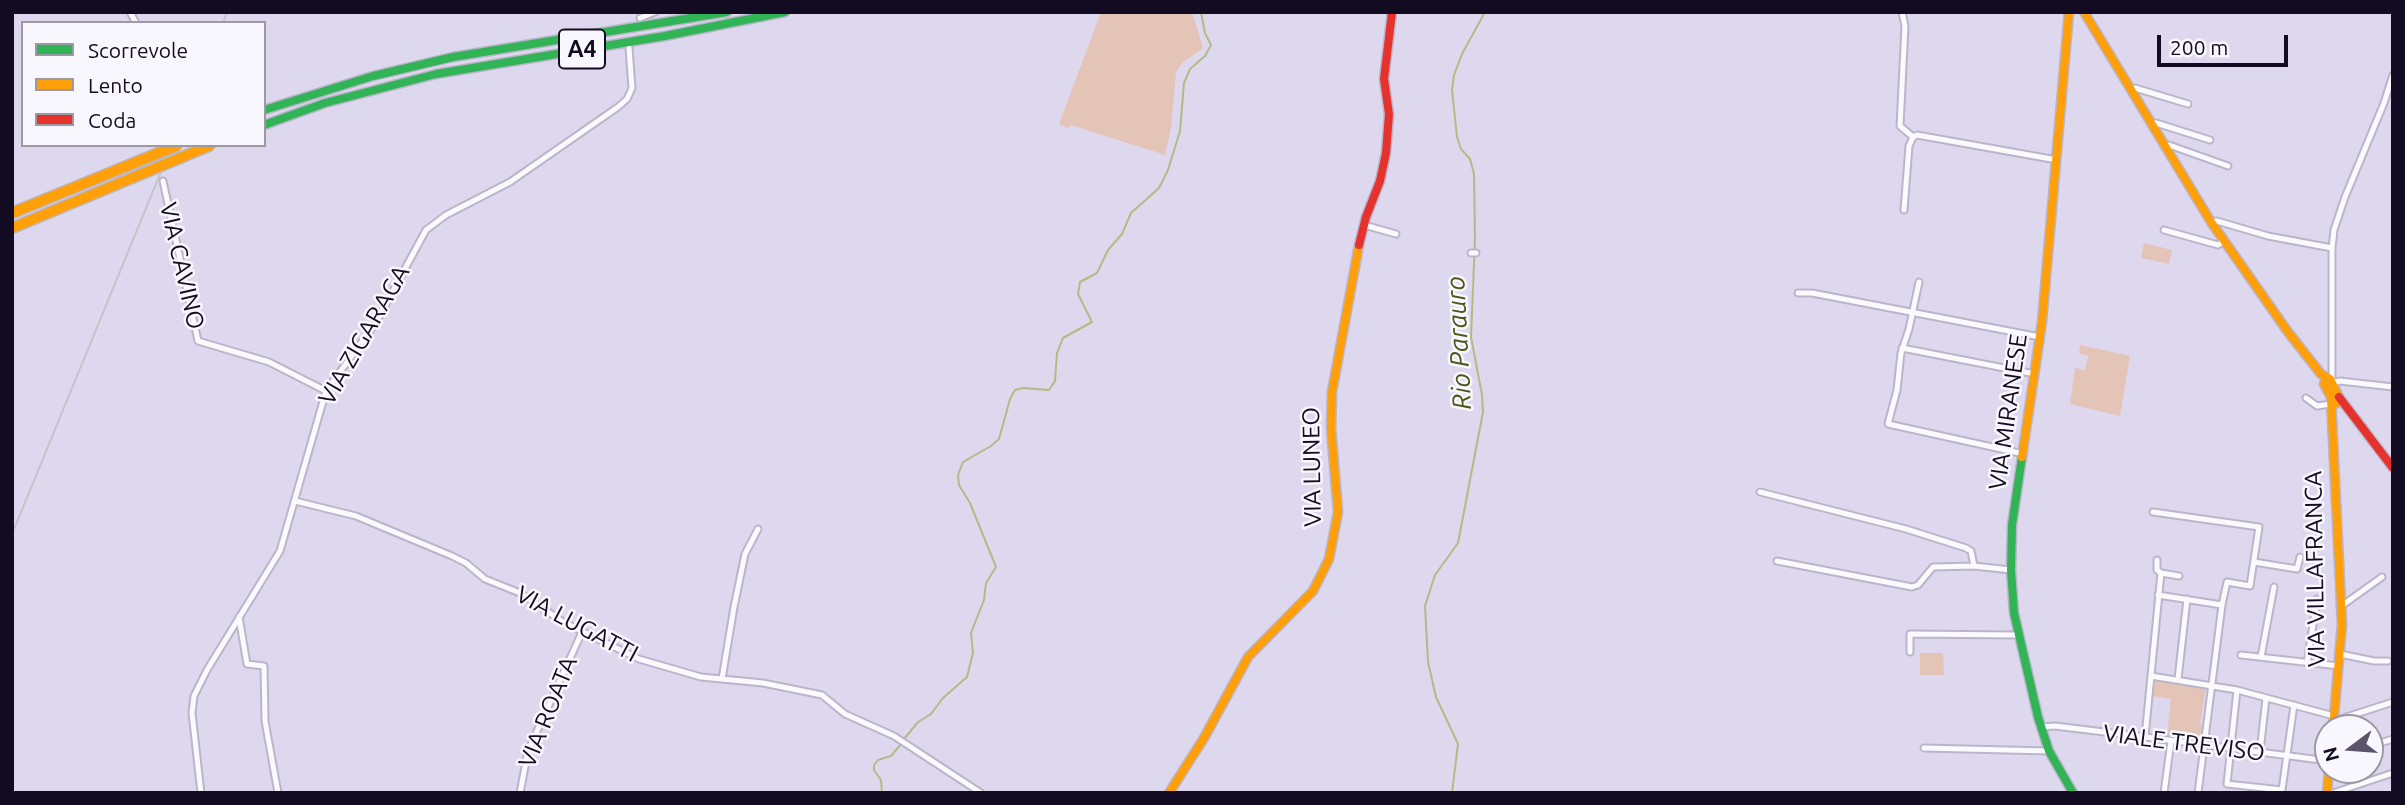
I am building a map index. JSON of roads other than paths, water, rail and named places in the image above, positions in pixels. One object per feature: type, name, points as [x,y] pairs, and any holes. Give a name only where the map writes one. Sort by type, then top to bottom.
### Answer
[{"type":"main road","name":"A4","points":[[266,109],[373,76],[453,57],[727,12]]},
{"type":"main road","name":"A4","points":[[266,124],[378,88],[465,68],[665,36],[786,12]]},
{"type":"main road","name":"VIA LUNEO","points":[[1169,793],[1204,738],[1248,657],[1313,591],[1329,559],[1338,512],[1331,407],[1364,225],[1380,181],[1386,153],[1389,114],[1384,79],[1392,12]]},
{"type":"main road","name":"VIA MIRANESE","points":[[2068,12],[2040,337],[2012,525],[2011,570],[2012,602],[2018,635],[2041,727],[2049,751],[2073,793]]},
{"type":"main road","points":[[2084,12],[2211,222],[2301,349],[2328,378],[2334,402],[2358,423],[2393,468]]},
{"type":"main road","points":[[12,213],[173,147]]},
{"type":"main road","points":[[12,228],[206,147]]},
{"type":"main road","name":"VIA VILLAFRANCA","points":[[2334,402],[2342,624],[2335,714]]},
{"type":"street","points":[[640,18],[655,12]]},
{"type":"street","points":[[1902,12],[1905,26],[1900,126],[1913,136],[1922,135],[2057,160]]},
{"type":"street","name":"VIA ZIGARAGA","points":[[201,793],[192,713],[194,696],[279,551],[326,391],[375,324],[419,239],[433,223],[519,177],[627,99],[631,93],[633,79],[629,48]]},
{"type":"street","points":[[2393,75],[2334,230],[2328,378],[2393,387]]},
{"type":"street","points":[[2131,90],[2135,88],[2188,104]]},
{"type":"street","points":[[2151,124],[2156,123],[2210,140]]},
{"type":"street","points":[[1904,210],[1909,146],[1913,136]]},
{"type":"street","points":[[2165,147],[2169,145],[2228,166]]},
{"type":"street","points":[[156,147],[160,162]]},
{"type":"street","name":"VIA CAVINO","points":[[163,181],[198,341],[269,362],[326,391]]},
{"type":"street","points":[[2211,222],[2217,221],[2268,236],[2332,248]]},
{"type":"street","points":[[1364,225],[1396,234]]},
{"type":"street","points":[[2164,230],[2218,245],[2224,241]]},
{"type":"street","points":[[1919,282],[1902,348],[1897,390],[1888,424],[2024,454]]},
{"type":"street","points":[[1798,293],[1812,293],[1913,311],[2040,337]]},
{"type":"street","points":[[1902,348],[2035,374]]},
{"type":"street","points":[[2306,398],[2317,406],[2334,402]]},
{"type":"street","points":[[1760,492],[1906,529],[1968,548],[1973,566]]},
{"type":"street","name":"VIA LUGATTI","points":[[295,500],[356,516],[452,556],[466,563],[485,579],[520,593],[582,632],[639,659],[701,677],[763,683],[818,694],[829,699],[845,714],[902,741],[981,793]]},
{"type":"street","points":[[2153,512],[2259,527],[2250,586],[2227,582],[2198,793]]},
{"type":"street","points":[[722,679],[745,554],[758,529]]},
{"type":"street","points":[[2254,562],[2297,569],[2300,556]]},
{"type":"street","points":[[2157,560],[2157,570],[2161,573],[2179,576]]},
{"type":"street","points":[[1777,561],[1912,587],[1920,583],[1933,567],[1973,566],[2011,570]]},
{"type":"street","points":[[2145,737],[2161,573]]},
{"type":"street","points":[[2340,607],[2382,577]]},
{"type":"street","points":[[2261,657],[2274,587]]},
{"type":"street","points":[[2158,595],[2222,605]]},
{"type":"street","points":[[2178,679],[2187,599]]},
{"type":"street","points":[[2307,663],[2317,599]]},
{"type":"street","points":[[239,617],[247,664],[264,666],[265,721],[278,793]]},
{"type":"street","name":"VIA ROATA","points":[[520,793],[527,751],[582,632]]},
{"type":"street","points":[[1910,652],[1910,634],[2018,635]]},
{"type":"street","points":[[2340,654],[2388,661]]},
{"type":"street","points":[[2241,655],[2339,666]]},
{"type":"street","points":[[2151,676],[2237,690],[2294,705],[2315,714]]},
{"type":"street","points":[[2237,690],[2227,784],[2254,790],[2282,790],[2294,705]]},
{"type":"street","points":[[2260,752],[2266,698]]},
{"type":"street","points":[[2358,714],[2393,702]]},
{"type":"street","name":"VIALE TREVISO","points":[[2041,727],[2054,726],[2314,759]]},
{"type":"street","points":[[2164,793],[2171,741]]},
{"type":"street","points":[[1924,748],[2049,751]]},
{"type":"street","points":[[2333,793],[2393,773]]},
{"type":"waterway","points":[[904,739],[918,722],[931,714],[943,698],[967,677],[973,653],[971,633],[984,600],[986,583],[996,567],[970,503],[959,485],[958,475],[963,462],[999,439],[1015,390],[1049,390],[1055,381],[1057,353],[1063,338],[1092,322],[1078,294],[1080,282],[1097,273],[1108,250],[1122,234],[1131,213],[1159,188],[1168,170],[1180,131],[1184,83],[1190,69],[1205,56],[1211,45],[1205,33],[1201,12]]},
{"type":"waterway","name":"Rio Parauro","points":[[1452,793],[1458,744],[1436,697],[1428,662],[1425,606],[1435,575],[1458,543],[1483,412],[1471,337],[1475,239],[1474,174],[1470,159],[1461,149],[1457,137],[1452,90],[1462,54],[1485,12]]},
{"type":"waterway","points":[[882,793],[881,780],[874,770],[874,765],[878,760],[891,756],[901,744]]},
{"type":"railway","points":[[224,21],[227,12]]},
{"type":"railway","points":[[12,534],[171,147]]}]
